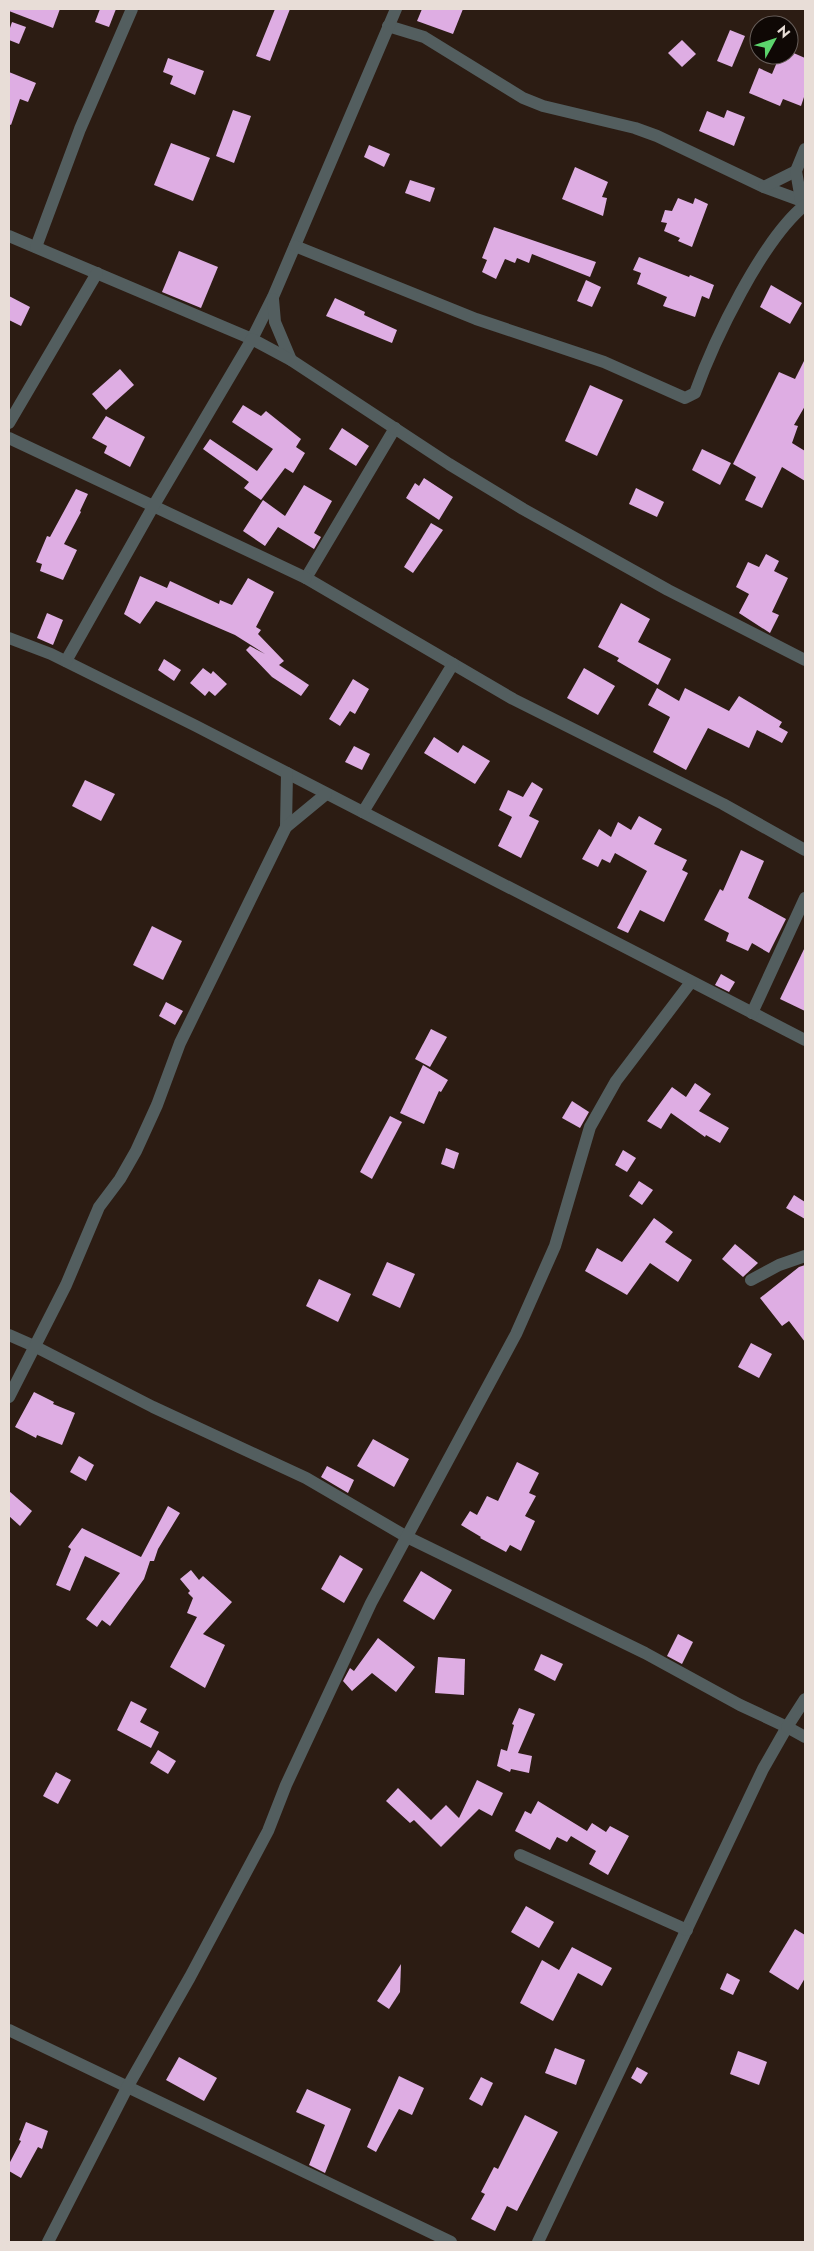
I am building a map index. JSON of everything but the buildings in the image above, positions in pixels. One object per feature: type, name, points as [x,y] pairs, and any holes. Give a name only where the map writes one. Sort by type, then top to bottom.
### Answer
[{"type":"street","points":[[36,247],[80,128],[132,9]]},
{"type":"street","points":[[66,662],[154,505],[252,339],[273,298],[396,9]]},
{"type":"street","points":[[388,26],[424,37],[523,98],[543,106],[635,128],[657,136],[764,187],[804,202]]},
{"type":"street","points":[[804,202],[796,172],[805,149]]},
{"type":"street","points":[[764,187],[796,172]]},
{"type":"street","points":[[786,222],[788,196]]},
{"type":"street","points":[[295,246],[476,319],[604,362],[685,398],[695,393],[706,363],[735,305],[786,222],[804,202]]},
{"type":"street","points":[[9,236],[252,339],[291,360],[394,428],[523,509],[668,590],[805,660]]},
{"type":"street","points":[[9,423],[97,273]]},
{"type":"street","points":[[273,298],[276,322],[291,360]]},
{"type":"street","points":[[306,578],[394,428]]},
{"type":"street","points":[[9,438],[306,578],[513,699],[724,804],[805,850]]},
{"type":"street","points":[[9,638],[66,662],[287,773],[805,1040]]},
{"type":"street","points":[[363,812],[454,664]]},
{"type":"street","points":[[286,827],[287,773]]},
{"type":"street","points":[[9,1396],[66,1285],[99,1207],[120,1179],[136,1150],[157,1105],[180,1042],[286,827],[326,794]]},
{"type":"street","points":[[752,1013],[805,898]]},
{"type":"street","points":[[48,2242],[128,2086],[190,1977],[268,1831],[286,1785],[371,1603],[516,1334],[555,1246],[590,1127],[616,1081],[690,982]]},
{"type":"street","points":[[751,1280],[779,1265],[805,1256]]},
{"type":"street","points":[[9,1335],[153,1407],[306,1478],[407,1537],[645,1653],[740,1705],[805,1737]]},
{"type":"street","points":[[538,2242],[763,1769],[805,1699]]},
{"type":"street","points":[[520,1855],[687,1930]]},
{"type":"street","points":[[9,2030],[451,2242]]}]
